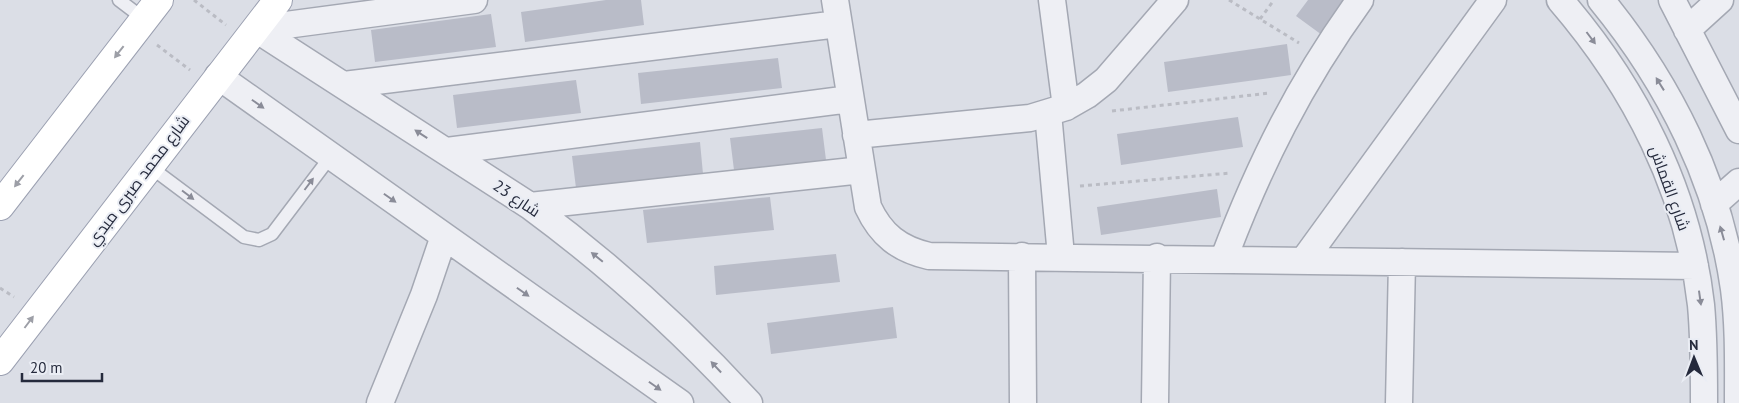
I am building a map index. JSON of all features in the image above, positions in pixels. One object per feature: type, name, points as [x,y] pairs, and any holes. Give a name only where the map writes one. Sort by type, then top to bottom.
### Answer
[{"type":"main road","name":"شارع محمد صبرى مبدي","points":[[0,361],[278,0]]},
{"type":"main road","points":[[0,206],[147,16]]},
{"type":"street","points":[[251,35],[474,0]]},
{"type":"street","points":[[1052,0],[1057,110],[1055,188],[1061,256]]},
{"type":"street","points":[[856,135],[1030,118],[1057,110],[1087,95],[1106,80],[1175,0]]},
{"type":"street","points":[[1224,258],[1259,171],[1300,90],[1360,0]]},
{"type":"street","points":[[1304,260],[1493,0]]},
{"type":"street","name":"شارع القماش","points":[[1560,0],[1606,58],[1645,122],[1675,193],[1694,266],[1704,341],[1704,403]]},
{"type":"street","points":[[1601,0],[1638,49],[1665,91],[1688,136],[1714,204],[1726,247],[1738,333],[1738,403]]},
{"type":"street","points":[[1672,0],[1739,130]]},
{"type":"street","points":[[1687,30],[1720,0]]},
{"type":"street","points":[[344,85],[836,12],[868,207],[875,222],[885,235],[898,245],[913,252],[929,256],[1157,257],[1694,266]]},
{"type":"street","name":"شارع 23","points":[[251,35],[344,85],[530,206],[583,246],[647,300],[695,346],[749,403]]},
{"type":"street","points":[[214,81],[330,156],[680,403]]},
{"type":"street","points":[[447,151],[850,99]]},
{"type":"street","points":[[530,206],[862,170]]},
{"type":"street","points":[[1714,204],[1739,182]]},
{"type":"street","points":[[380,403],[420,304],[444,236]]},
{"type":"street","points":[[1022,256],[1023,403]]},
{"type":"street","points":[[1155,403],[1157,257]]},
{"type":"street","points":[[1399,403],[1402,262]]},
{"type":"lane","points":[[119,0],[147,16]]},
{"type":"lane","points":[[149,166],[244,237],[259,240],[272,234],[330,156]]},
{"type":"path","points":[[194,0],[251,35]]},
{"type":"path","points":[[1229,0],[1321,56]]},
{"type":"path","points":[[1260,19],[1274,0]]},
{"type":"path","points":[[147,16],[214,81]]},
{"type":"path","points":[[1057,110],[1111,111],[1300,90]]},
{"type":"path","points":[[1055,188],[1259,171]]},
{"type":"building","points":[[606,0],[641,0],[644,25],[525,42],[521,12]]},
{"type":"building","points":[[1308,0],[1347,0],[1322,35],[1296,16]]},
{"type":"building","points":[[491,14],[496,47],[375,62],[371,30]]},
{"type":"building","points":[[1287,44],[1291,75],[1168,92],[1164,62]]},
{"type":"building","points":[[778,58],[782,88],[641,104],[638,73]]},
{"type":"building","points":[[576,80],[581,113],[457,128],[453,95]]},
{"type":"building","points":[[1238,117],[1243,147],[1121,165],[1117,134]]},
{"type":"building","points":[[822,128],[826,160],[734,170],[730,138]]},
{"type":"building","points":[[700,142],[703,174],[576,188],[572,156]]},
{"type":"building","points":[[1217,189],[1221,217],[1101,235],[1097,207]]},
{"type":"building","points":[[770,197],[774,230],[647,243],[643,210]]},
{"type":"building","points":[[836,254],[840,282],[716,295],[714,266]]},
{"type":"building","points":[[893,307],[897,338],[771,354],[767,323]]}]
